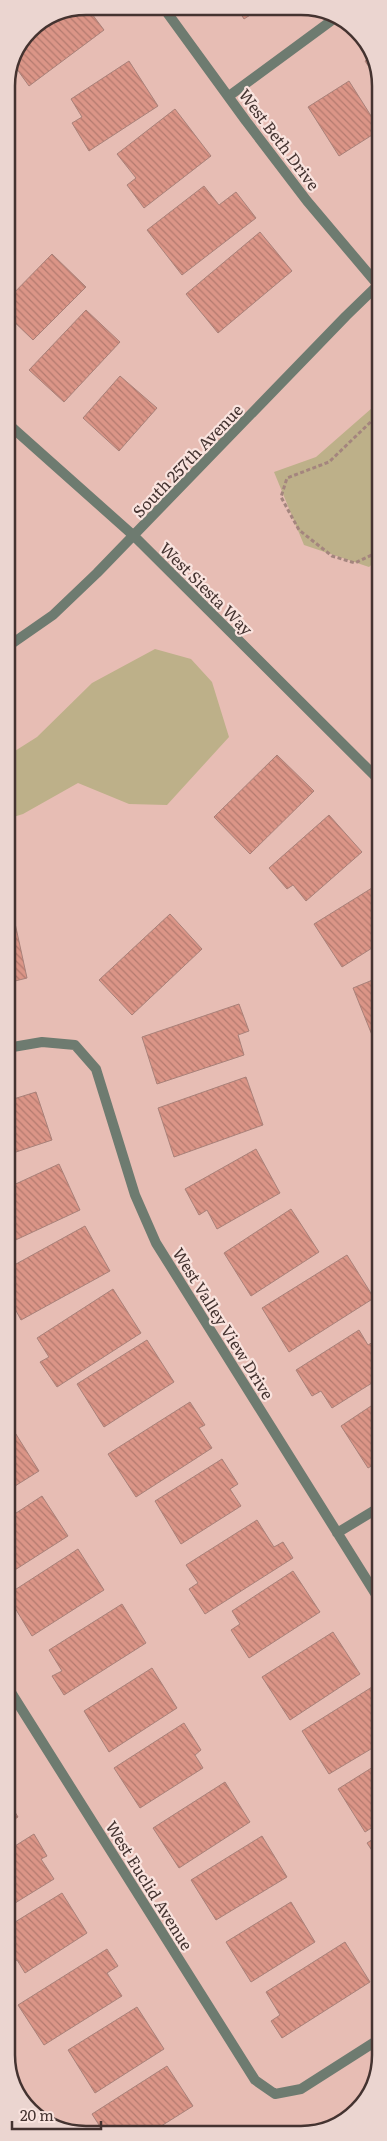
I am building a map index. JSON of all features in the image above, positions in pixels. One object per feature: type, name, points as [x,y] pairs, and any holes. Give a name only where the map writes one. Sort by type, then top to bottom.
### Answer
[{"type":"street","name":"West Beth Drive","points":[[169,15],[307,201],[372,276]]},
{"type":"street","points":[[228,96],[330,21]]},
{"type":"street","name":"South 257th Avenue","points":[[15,641],[53,615],[134,536],[372,291]]},
{"type":"street","name":"West Siesta Way","points":[[15,430],[134,536],[372,773]]},
{"type":"street","name":"West Valley View Drive","points":[[15,1047],[42,1042],[75,1045],[96,1069],[135,1195],[156,1243],[372,1588]]},
{"type":"street","points":[[337,1533],[372,1512]]},
{"type":"street","name":"West Euclid Avenue","points":[[15,1699],[255,2080],[275,2094],[301,2090],[372,2044]]},
{"type":"path","points":[[372,421],[329,462],[288,478],[280,496],[299,530],[332,556],[355,564],[372,555]]},
{"type":"shaded area","points":[[372,408],[372,564],[369,567],[304,545],[274,472],[316,457]]},
{"type":"shaded area","points":[[155,649],[191,659],[212,682],[229,737],[167,805],[129,804],[78,783],[23,814],[15,816],[15,751],[37,737],[92,683]]},
{"type":"building","points":[[93,15],[104,30],[29,86],[17,69],[22,55],[30,43],[39,33],[63,19],[72,16]]},
{"type":"building","points":[[241,15],[250,15],[244,19]]},
{"type":"building","points":[[129,61],[158,106],[89,151],[72,123],[82,117],[71,99]]},
{"type":"building","points":[[349,81],[372,117],[372,135],[339,156],[308,107]]},
{"type":"building","points":[[175,109],[211,156],[144,208],[127,185],[136,178],[117,154]]},
{"type":"building","points":[[204,186],[219,205],[236,192],[256,218],[182,275],[147,230]]},
{"type":"building","points":[[260,232],[292,271],[218,333],[186,294]]},
{"type":"building","points":[[52,254],[86,287],[33,340],[15,323],[15,292]]},
{"type":"building","points":[[86,310],[120,342],[64,402],[29,370]]},
{"type":"building","points":[[120,376],[157,408],[119,451],[83,418]]},
{"type":"building","points":[[277,755],[314,791],[250,854],[214,817]]},
{"type":"building","points":[[329,815],[362,852],[306,901],[293,885],[287,889],[269,868]]},
{"type":"building","points":[[372,888],[372,948],[342,967],[314,924]]},
{"type":"building","points":[[170,914],[202,949],[132,1015],[99,980]]},
{"type":"building","points":[[15,923],[27,978],[15,981]]},
{"type":"building","points":[[372,980],[372,1035],[353,988]]},
{"type":"building","points":[[239,1004],[249,1031],[238,1035],[244,1055],[157,1084],[142,1037]]},
{"type":"building","points":[[246,1077],[263,1125],[174,1157],[158,1108]]},
{"type":"building","points":[[36,1092],[52,1140],[15,1152],[15,1099]]},
{"type":"building","points":[[256,1149],[280,1193],[217,1229],[207,1210],[199,1215],[185,1189]]},
{"type":"building","points":[[59,1164],[80,1210],[15,1240],[15,1184]]},
{"type":"building","points":[[291,1209],[319,1252],[251,1296],[224,1253]]},
{"type":"building","points":[[85,1226],[110,1271],[21,1320],[15,1309],[15,1265]]},
{"type":"building","points":[[347,1255],[372,1295],[372,1299],[289,1352],[262,1308]]},
{"type":"building","points":[[113,1289],[141,1333],[57,1387],[40,1362],[49,1357],[37,1338]]},
{"type":"building","points":[[359,1330],[368,1345],[372,1343],[372,1383],[332,1408],[321,1391],[312,1396],[296,1370]]},
{"type":"building","points":[[147,1340],[174,1382],[104,1427],[77,1384]]},
{"type":"building","points":[[190,1402],[205,1425],[199,1428],[212,1448],[136,1497],[108,1454]]},
{"type":"building","points":[[372,1405],[372,1466],[368,1468],[341,1426]]},
{"type":"building","points":[[15,1433],[39,1471],[15,1486]]},
{"type":"building","points":[[222,1459],[238,1484],[230,1489],[241,1506],[181,1544],[155,1501]]},
{"type":"building","points":[[42,1496],[68,1536],[15,1570],[15,1514]]},
{"type":"building","points":[[257,1520],[274,1547],[283,1542],[293,1558],[205,1614],[189,1589],[198,1583],[186,1565]]},
{"type":"building","points":[[78,1549],[104,1590],[32,1636],[15,1608],[15,1590]]},
{"type":"building","points":[[293,1571],[320,1612],[249,1658],[231,1630],[240,1624],[232,1611]]},
{"type":"building","points":[[122,1604],[146,1643],[64,1695],[52,1676],[62,1671],[49,1650]]},
{"type":"building","points":[[333,1632],[360,1674],[290,1720],[262,1677]]},
{"type":"building","points":[[152,1668],[177,1708],[109,1752],[84,1711]]},
{"type":"building","points":[[372,1687],[372,1748],[329,1774],[302,1731]]},
{"type":"building","points":[[184,1723],[201,1750],[195,1755],[203,1768],[140,1808],[114,1768]]},
{"type":"building","points":[[372,1768],[372,1828],[365,1832],[338,1789]]},
{"type":"building","points":[[225,1782],[250,1822],[179,1868],[153,1828]]},
{"type":"building","points":[[34,1834],[47,1856],[41,1859],[54,1879],[15,1903],[15,1846]]},
{"type":"building","points":[[262,1836],[287,1877],[216,1920],[191,1880]]},
{"type":"building","points":[[372,1840],[372,1850],[367,1843]]},
{"type":"building","points":[[62,1893],[87,1933],[25,1973],[17,1960],[15,1961],[15,1922]]},
{"type":"building","points":[[291,1902],[315,1942],[251,1982],[226,1942]]},
{"type":"building","points":[[345,1942],[370,1982],[282,2038],[271,2021],[280,2015],[266,1992]]},
{"type":"building","points":[[107,1949],[118,1966],[107,1973],[122,1996],[44,2045],[18,2005]]},
{"type":"building","points":[[137,2007],[164,2049],[95,2093],[68,2050]]},
{"type":"building","points":[[167,2066],[193,2106],[161,2126],[100,2126],[92,2114]]}]
